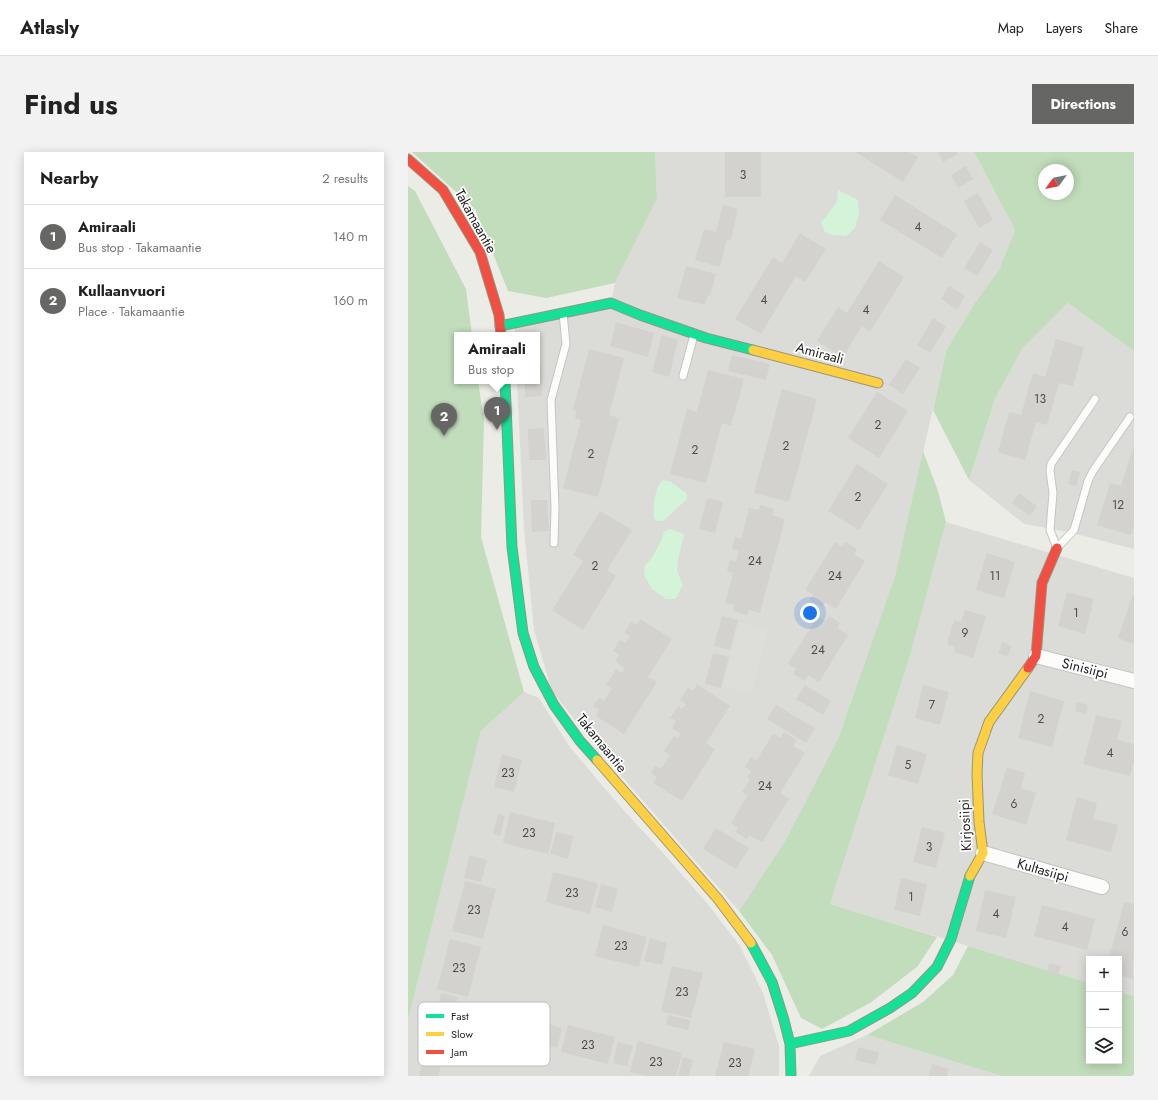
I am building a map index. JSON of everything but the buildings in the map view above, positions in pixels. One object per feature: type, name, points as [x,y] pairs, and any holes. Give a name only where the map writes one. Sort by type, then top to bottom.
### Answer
[{"type":"street","name":"Takamaantie","points":[[408,159],[443,190],[480,252],[499,315],[501,330]]},
{"type":"street","name":"Amiraali","points":[[501,330],[563,313],[611,303],[640,315],[706,338],[878,384]]},
{"type":"street","name":"Takamaantie","points":[[505,384],[512,547],[522,633],[534,667],[554,705],[580,741],[718,899],[749,938],[772,982],[784,1020],[790,1044],[791,1076]]},
{"type":"street","name":"Kirjosiipi","points":[[790,1044],[850,1031],[890,1008],[912,993],[937,967],[951,939],[969,877],[983,853],[979,822],[977,774],[978,753],[989,722],[1036,656],[1042,583],[1057,548]]},
{"type":"street","name":"Sinisiipi","points":[[1036,656],[1134,681]]},
{"type":"street","name":"Kultasiipi","points":[[983,853],[1102,887]]},
{"type":"lane","points":[[554,543],[555,509],[551,400],[566,344],[563,313]]},
{"type":"lane","points":[[683,376],[694,333]]},
{"type":"lane","points":[[1095,399],[1051,464],[1050,471],[1053,493],[1050,530],[1057,548],[1074,530],[1088,481],[1093,471],[1130,417]]},
{"type":"shaded area","points":[[655,152],[974,152],[1015,230],[999,270],[974,304],[946,351],[895,576],[838,739],[785,841],[739,911],[597,748],[552,691],[534,630],[524,529],[517,384],[540,384],[540,332],[515,332],[515,323],[611,303],[615,283],[657,199]]},
{"type":"shaded area","points":[[1068,303],[1134,351],[1134,549],[1068,532],[1024,524],[969,480],[995,399],[1022,349]]},
{"type":"shaded area","points":[[946,522],[1134,578],[1134,996],[1122,993],[1122,956],[1086,956],[1086,982],[830,904],[910,656]]},
{"type":"shaded area","points":[[740,622],[768,629],[751,695],[722,686]]},
{"type":"shaded area","points":[[524,692],[539,698],[569,746],[619,805],[706,902],[740,946],[763,993],[779,1046],[779,1076],[408,1076],[408,1020],[481,731]]},
{"type":"shaded area","points":[[867,1035],[1002,1076],[809,1076],[820,1056]]},
{"type":"green space","points":[[412,152],[655,152],[657,199],[615,283],[546,298],[508,291],[475,209]]},
{"type":"green space","points":[[974,152],[1134,152],[1134,351],[1068,303],[1022,349],[995,399],[969,480],[933,410],[946,351],[974,304],[999,270],[1015,230]]},
{"type":"green space","points":[[408,186],[415,191],[466,289],[472,332],[454,332],[454,384],[478,384],[484,421],[481,537],[524,692],[481,731],[408,1020]]},
{"type":"green space","points":[[838,190],[858,200],[859,214],[855,228],[846,236],[833,235],[825,232],[821,223],[837,202]]},
{"type":"green space","points":[[923,451],[938,491],[946,522],[910,656],[830,904],[937,937],[917,967],[870,1003],[822,1029],[801,1018],[772,955],[739,911],[785,841],[838,739],[895,576]]},
{"type":"green space","points":[[662,480],[671,482],[687,494],[687,499],[663,521],[657,521],[654,518],[654,503],[657,489]]},
{"type":"green space","points":[[670,529],[684,534],[677,571],[683,585],[675,599],[666,599],[652,589],[644,575],[645,565],[652,558],[664,532]]},
{"type":"green space","points":[[968,946],[1086,982],[1086,1064],[1122,1064],[1122,993],[1134,996],[1134,1074],[1132,1076],[1002,1076],[867,1035],[923,1002],[953,975]]},
{"type":"traffic: fast","points":[[500,326],[611,303],[640,315],[706,338],[753,350]]},
{"type":"traffic: fast","points":[[505,384],[512,547],[523,633],[534,667],[554,705],[580,741],[597,760]]},
{"type":"traffic: fast","points":[[790,1044],[849,1031],[890,1008],[912,993],[937,967],[951,939],[970,876]]},
{"type":"traffic: fast","points":[[751,943],[772,982],[784,1020],[790,1044],[791,1076]]},
{"type":"traffic: slow","points":[[753,350],[878,383]]},
{"type":"traffic: slow","points":[[970,876],[983,853],[979,822],[977,774],[978,753],[989,722],[1028,668]]},
{"type":"traffic: slow","points":[[597,760],[718,899],[751,943]]},
{"type":"traffic: jam","points":[[408,159],[443,190],[480,252],[499,315],[501,332]]},
{"type":"traffic: jam","points":[[1028,668],[1036,656],[1042,583],[1057,548]]},
{"type":"place","name":"Amiraali","points":[[497,430]]},
{"type":"place","name":"Kullaanvuori","points":[[444,436]]}]
